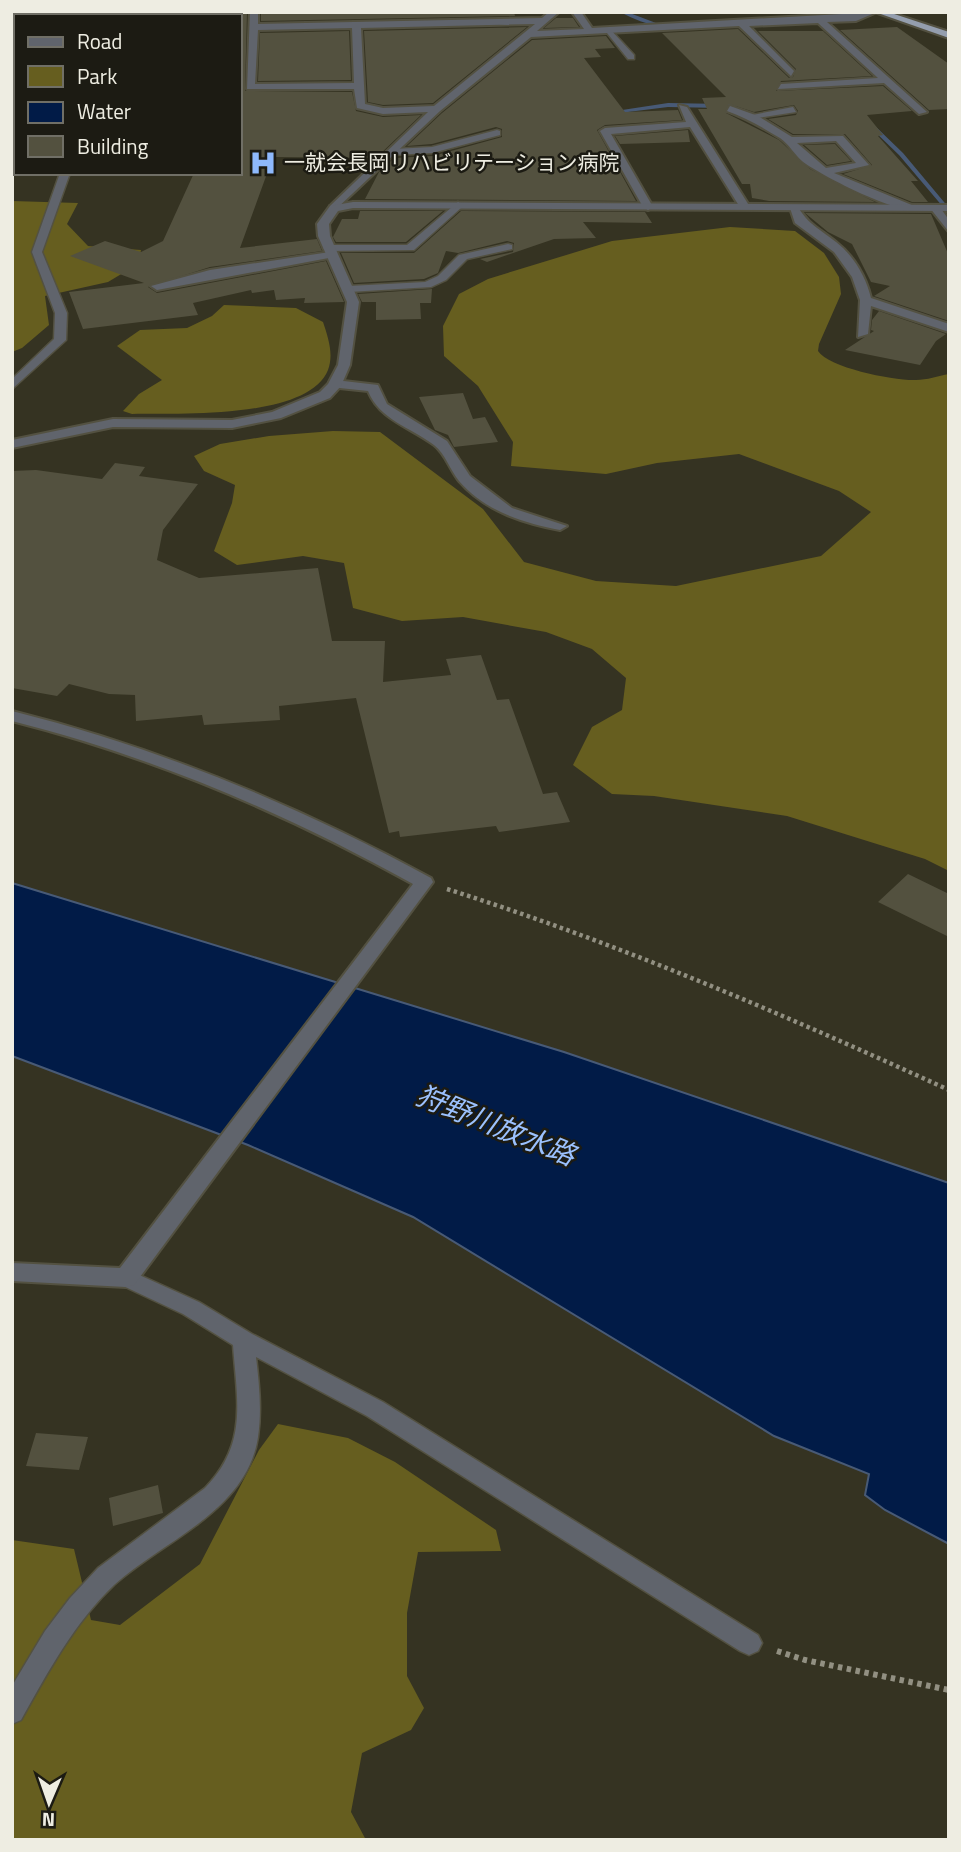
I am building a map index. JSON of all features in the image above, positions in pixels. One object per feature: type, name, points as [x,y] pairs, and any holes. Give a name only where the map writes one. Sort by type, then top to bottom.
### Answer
[{"type":"highway","points":[[879,12],[949,35]]},
{"type":"street","points":[[254,12],[250,87],[359,86]]},
{"type":"street","points":[[12,444],[113,423],[200,426],[255,419],[314,401],[335,384],[344,365],[353,302],[329,252],[323,224],[334,208],[437,109],[555,12]]},
{"type":"street","points":[[576,12],[590,31]]},
{"type":"street","points":[[528,34],[856,18],[873,12]]},
{"type":"street","points":[[820,20],[922,112]]},
{"type":"street","points":[[253,27],[544,21]]},
{"type":"street","points":[[742,24],[791,74]]},
{"type":"street","points":[[356,25],[360,106],[383,111],[437,109]]},
{"type":"street","points":[[786,86],[885,80]]},
{"type":"street","points":[[682,107],[745,207]]},
{"type":"street","points":[[730,109],[751,116],[790,140],[804,158],[824,171],[860,189],[914,208]]},
{"type":"street","points":[[648,206],[605,131],[693,124]]},
{"type":"street","points":[[790,140],[839,138],[864,165],[824,171]]},
{"type":"street","points":[[334,208],[353,205],[949,208]]},
{"type":"street","points":[[793,207],[801,224],[830,242],[849,262],[866,300],[862,334]]},
{"type":"street","points":[[935,208],[949,229]]},
{"type":"street","points":[[157,286],[222,271],[329,252]]},
{"type":"street","points":[[866,300],[949,328]]},
{"type":"street","points":[[335,384],[373,388],[381,406],[442,444],[465,479],[507,511],[528,520],[560,526]]},
{"type":"street","points":[[12,716],[76,732],[164,760],[243,791],[365,849],[424,882],[126,1278],[12,1272]]},
{"type":"lane","points":[[606,30],[631,57]]},
{"type":"lane","points":[[751,116],[793,110]]},
{"type":"lane","points":[[393,152],[432,150],[497,133]]},
{"type":"lane","points":[[12,386],[60,340],[61,313],[37,253],[64,175]]},
{"type":"lane","points":[[329,252],[410,248],[458,205]]},
{"type":"lane","points":[[349,289],[433,283],[463,257],[508,247]]},
{"type":"lane","points":[[126,1278],[191,1308],[243,1340],[375,1409],[591,1547],[750,1643]]},
{"type":"lane","points":[[12,1711],[79,1603],[147,1543],[205,1503],[225,1485],[238,1466],[245,1439],[248,1403],[243,1340]]},
{"type":"path","points":[[424,882],[579,931],[705,980],[949,1090]]},
{"type":"path","points":[[750,1643],[805,1660],[949,1690]]},
{"type":"green space","points":[[12,201],[78,203],[67,224],[88,246],[141,250],[138,264],[108,282],[45,296],[49,325],[22,348],[12,352]]},
{"type":"green space","points":[[730,227],[795,231],[824,253],[839,277],[841,294],[819,344],[818,351],[825,357],[848,368],[906,380],[949,374],[949,871],[925,859],[787,816],[654,796],[612,794],[573,765],[592,727],[622,710],[626,678],[592,649],[546,632],[463,617],[402,621],[353,608],[344,563],[303,556],[237,565],[214,551],[232,503],[235,485],[204,471],[194,456],[220,444],[269,436],[333,431],[380,432],[483,509],[524,562],[596,581],[676,586],[821,556],[871,512],[839,491],[739,454],[657,463],[606,474],[511,466],[513,442],[478,386],[444,356],[443,326],[459,294],[488,279],[612,241]]},
{"type":"green space","points":[[224,305],[296,308],[323,322],[330,352],[328,370],[316,386],[295,398],[269,406],[209,413],[132,414],[123,411],[139,394],[162,380],[117,346],[140,330],[187,328],[212,316]]},
{"type":"green space","points":[[278,1424],[348,1438],[395,1462],[496,1530],[501,1551],[418,1552],[407,1613],[407,1676],[424,1708],[411,1730],[362,1753],[351,1812],[366,1840],[12,1840],[12,1540],[74,1549],[91,1620],[120,1625],[200,1564],[259,1450]]},
{"type":"water","name":"狩野川放水路","points":[[12,883],[564,1052],[949,1183],[949,1544],[885,1510],[865,1495],[869,1474],[774,1436],[413,1217],[248,1145],[12,1056]]},
{"type":"building","points":[[247,12],[245,91],[352,92],[356,111],[383,117],[421,115],[376,158],[273,157],[240,248],[317,239],[322,251],[210,267],[148,287],[157,293],[326,261],[344,302],[304,303],[305,298],[276,300],[274,290],[252,293],[251,290],[193,303],[198,315],[83,329],[69,292],[144,283],[70,256],[105,241],[141,252],[163,241],[193,175],[242,175],[240,14]]},
{"type":"building","points":[[261,12],[514,12],[515,16],[261,21]]},
{"type":"building","points":[[556,18],[573,18],[579,27],[544,28]]},
{"type":"building","points":[[527,27],[433,103],[383,105],[368,102],[364,31]]},
{"type":"building","points":[[897,27],[949,64],[949,109],[929,110],[840,30]]},
{"type":"building","points":[[738,29],[789,78],[793,77],[796,69],[758,31],[823,31],[872,76],[781,81],[776,91],[883,86],[912,111],[867,115],[883,135],[878,136],[918,181],[911,181],[928,202],[912,202],[843,174],[872,165],[845,134],[793,134],[768,119],[796,115],[798,111],[794,105],[754,112],[729,104],[726,113],[779,140],[810,169],[875,202],[769,201],[752,198],[750,184],[742,184],[698,109],[707,109],[702,98],[726,97],[662,33]]},
{"type":"building","points":[[349,31],[351,80],[258,81],[260,33]]},
{"type":"building","points":[[606,36],[615,48],[595,49],[601,57],[584,58],[625,112],[678,110],[682,120],[605,125],[597,130],[636,201],[365,199],[379,172],[394,158],[433,156],[502,137],[502,129],[496,127],[432,144],[407,146],[442,113],[532,40]]},
{"type":"building","points":[[688,130],[690,142],[620,144],[615,136]]},
{"type":"building","points":[[835,144],[851,161],[827,165],[804,145]]},
{"type":"building","points":[[360,211],[443,211],[406,242],[336,242],[333,237],[342,219],[358,219]]},
{"type":"building","points":[[461,211],[645,212],[652,223],[583,222],[596,238],[554,239],[487,262],[480,259],[513,252],[514,243],[507,241],[458,253],[446,251],[438,273],[424,279],[354,283],[341,253],[414,253]]},
{"type":"building","points":[[805,213],[931,214],[949,256],[949,321],[874,296],[890,286],[871,282],[852,244],[828,232]]},
{"type":"building","points":[[432,289],[431,303],[420,303],[421,319],[376,320],[376,302],[362,302],[358,294]]},
{"type":"building","points":[[879,311],[946,334],[936,341],[920,365],[845,350],[874,331],[871,330],[872,320]]},
{"type":"building","points":[[463,393],[473,419],[485,417],[498,442],[454,447],[448,435],[435,430],[419,397]]},
{"type":"building","points":[[115,463],[145,467],[139,476],[198,484],[163,530],[157,560],[199,578],[318,568],[332,641],[385,641],[383,682],[451,675],[446,659],[481,655],[497,700],[509,699],[543,794],[557,792],[570,822],[499,832],[496,826],[400,837],[399,831],[389,833],[356,698],[279,706],[280,720],[204,725],[202,715],[136,721],[135,695],[109,694],[69,684],[57,696],[12,688],[12,471],[36,470],[102,479]]},
{"type":"building","points":[[908,874],[949,894],[949,937],[878,902]]},
{"type":"building","points":[[36,1433],[88,1437],[79,1470],[26,1466]]},
{"type":"building","points":[[158,1485],[163,1513],[113,1526],[109,1498]]},
{"type":"waterway","points":[[622,12],[655,24],[668,25]]},
{"type":"waterway","points":[[612,112],[668,105],[723,106],[745,103]]},
{"type":"waterway","points":[[872,126],[901,154],[949,212]]},
{"type":"place","name":"一就会長岡リハビリテーション病院","points":[[263,163]]}]
